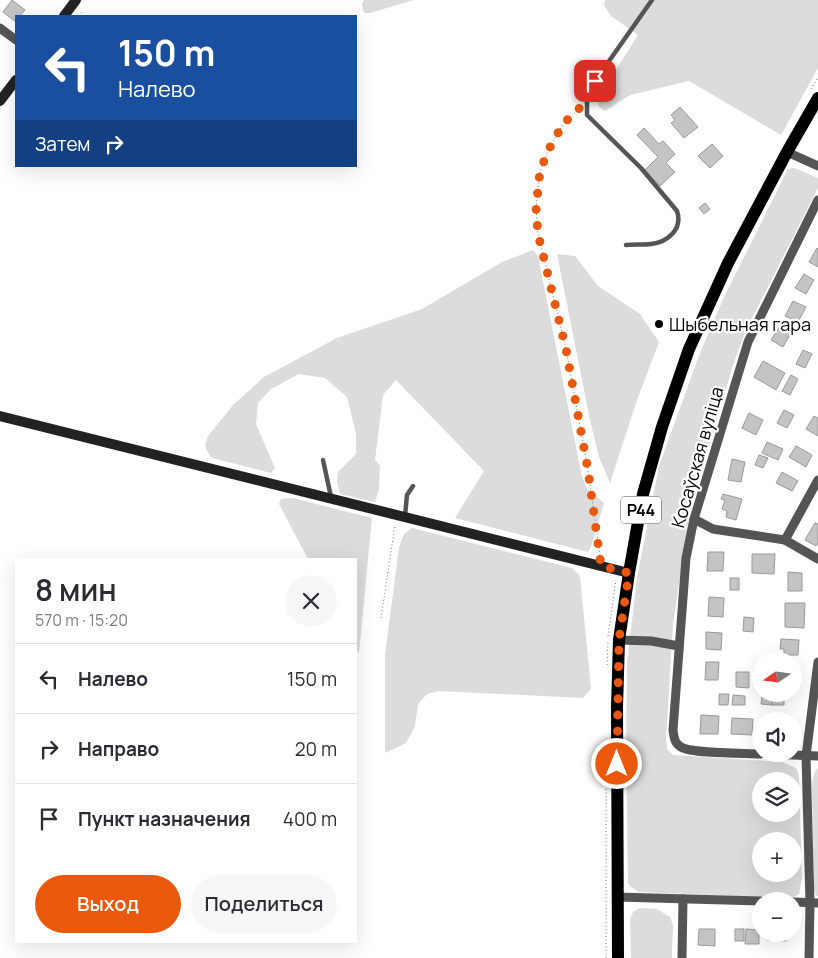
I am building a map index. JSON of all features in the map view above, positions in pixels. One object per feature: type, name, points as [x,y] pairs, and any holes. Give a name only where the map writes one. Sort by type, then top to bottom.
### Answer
[{"type":"main road","name":"Р44","points":[[618,958],[617,706],[623,572],[662,427],[689,350],[728,263],[787,152],[814,95]]},
{"type":"street","points":[[65,15],[76,0]]},
{"type":"street","points":[[0,28],[15,39]]},
{"type":"street","points":[[0,101],[15,81]]},
{"type":"street","points":[[787,152],[818,166]]},
{"type":"street","name":"Косаўская вуліца","points":[[752,753],[691,750],[680,746],[674,740],[673,730],[686,558],[694,519],[748,342],[818,200]]},
{"type":"street","points":[[0,416],[623,572]]},
{"type":"street","points":[[785,540],[818,480]]},
{"type":"street","points":[[694,519],[712,529],[785,540],[818,559]]},
{"type":"street","points":[[619,640],[651,641],[679,646]]},
{"type":"street","points":[[809,958],[814,903],[806,756],[818,662]]},
{"type":"street","points":[[802,756],[818,756]]},
{"type":"street","points":[[617,897],[752,902]]},
{"type":"street","points":[[682,958],[683,899]]},
{"type":"lane","points":[[626,244],[660,242],[669,237],[677,228],[679,218],[677,211],[641,168],[587,114],[587,101],[595,81],[652,0]]},
{"type":"lane","points":[[323,460],[332,498]]},
{"type":"lane","points":[[401,515],[412,486]]},
{"type":"path","points":[[814,95],[818,77]]},
{"type":"path","points":[[587,101],[563,124],[549,149],[540,171],[536,208],[538,234],[566,349],[588,470],[601,566]]},
{"type":"path","points":[[381,618],[401,515]]},
{"type":"path","points":[[607,667],[610,615],[623,572]]},
{"type":"path","points":[[606,788],[606,958]]},
{"type":"shaded area","points":[[364,0],[414,0],[365,13],[362,3]]},
{"type":"shaded area","points":[[605,0],[818,0],[818,68],[781,135],[689,81],[630,95],[605,111],[598,106],[598,98],[638,35],[611,16],[604,5]]},
{"type":"shaded area","points":[[794,168],[818,178],[818,188],[746,330],[733,365],[690,510],[673,625],[666,740],[667,749],[673,755],[752,760],[752,762],[782,762],[796,768],[798,772],[752,772],[752,822],[800,822],[801,832],[752,832],[752,882],[801,882],[799,892],[752,892],[752,896],[639,892],[628,883],[626,746],[627,663],[637,578],[659,466],[700,353],[724,297],[788,169]]},
{"type":"shaded area","points":[[533,250],[538,256],[582,477],[587,489],[604,503],[588,552],[455,518],[484,471],[396,380],[383,395],[375,460],[380,466],[379,489],[375,502],[340,494],[337,482],[338,472],[356,454],[356,434],[347,397],[325,378],[299,374],[271,389],[258,403],[256,424],[275,468],[271,473],[212,458],[207,451],[205,445],[208,436],[233,405],[264,377],[337,338],[422,309],[502,262]]},
{"type":"shaded area","points":[[557,254],[575,256],[598,286],[640,314],[659,342],[637,400],[610,483],[599,457],[590,420]]},
{"type":"shaded area","points":[[293,498],[372,518],[359,653],[357,650],[357,558],[307,558],[279,504],[281,499]]},
{"type":"shaded area","points":[[412,528],[572,568],[580,576],[591,689],[583,698],[439,691],[427,694],[418,704],[415,726],[406,743],[385,753],[385,655],[399,547],[404,534]]},
{"type":"shaded area","points":[[818,768],[818,896],[816,896],[814,889],[812,782],[815,771]]},
{"type":"shaded area","points":[[640,908],[657,909],[670,917],[673,925],[672,958],[631,958],[630,919],[633,912]]},
{"type":"building","points":[[12,0],[25,10],[21,15],[15,15],[15,21],[3,12]]},
{"type":"building","points":[[680,107],[698,127],[684,138],[671,123],[675,120],[671,115]]},
{"type":"building","points":[[644,128],[659,144],[663,141],[675,154],[666,163],[675,172],[660,186],[645,170],[658,157],[637,135]]},
{"type":"building","points":[[712,144],[723,156],[710,168],[698,156]]},
{"type":"building","points":[[705,203],[710,209],[704,214],[699,208]]},
{"type":"building","points":[[818,249],[818,267],[809,262]]},
{"type":"building","points":[[804,274],[814,280],[806,294],[795,288]]},
{"type":"building","points":[[793,301],[806,307],[798,322],[785,316]]},
{"type":"building","points":[[780,326],[791,333],[783,347],[771,340]]},
{"type":"building","points":[[803,350],[812,354],[805,368],[796,364]]},
{"type":"building","points":[[763,361],[785,373],[776,390],[754,377]]},
{"type":"building","points":[[791,375],[798,379],[790,395],[782,391]]},
{"type":"building","points":[[784,410],[794,415],[787,428],[777,423]]},
{"type":"building","points":[[749,413],[763,420],[756,435],[742,428]]},
{"type":"building","points":[[814,416],[818,418],[818,436],[806,429]]},
{"type":"building","points":[[767,442],[783,449],[778,460],[762,453]]},
{"type":"building","points":[[796,446],[812,455],[806,467],[789,457]]},
{"type":"building","points":[[759,455],[768,458],[763,468],[755,465]]},
{"type":"building","points":[[732,459],[745,462],[741,482],[728,480]]},
{"type":"building","points":[[782,472],[798,481],[792,491],[776,483]]},
{"type":"building","points":[[723,494],[742,499],[736,520],[726,517],[727,511],[722,509],[725,500],[721,499]]},
{"type":"building","points":[[815,523],[818,524],[818,543],[816,546],[805,540]]},
{"type":"building","points":[[708,552],[724,552],[723,571],[707,571]]},
{"type":"building","points":[[752,554],[775,554],[774,574],[752,573]]},
{"type":"building","points":[[788,572],[802,573],[802,591],[788,591]]},
{"type":"building","points":[[730,578],[739,578],[739,590],[730,590]]},
{"type":"building","points":[[709,597],[724,598],[723,617],[708,616]]},
{"type":"building","points":[[785,603],[805,603],[804,628],[785,627]]},
{"type":"building","points":[[744,617],[754,618],[753,632],[743,631]]},
{"type":"building","points":[[706,632],[722,633],[721,650],[706,649]]},
{"type":"building","points":[[781,639],[799,640],[798,652],[784,652],[784,649],[780,649]]},
{"type":"building","points":[[706,662],[719,662],[718,680],[705,680]]},
{"type":"building","points":[[736,672],[749,672],[749,688],[736,687]]},
{"type":"building","points":[[719,694],[729,694],[728,705],[719,705]]},
{"type":"building","points":[[733,695],[745,696],[745,705],[732,705]]},
{"type":"building","points":[[761,702],[772,702],[772,705],[761,704]]},
{"type":"building","points":[[772,702],[784,702],[784,705],[772,705]]},
{"type":"building","points":[[701,715],[719,716],[718,734],[700,734]]},
{"type":"building","points":[[732,718],[752,719],[752,735],[731,734]]},
{"type":"building","points":[[699,929],[715,929],[715,946],[698,945]]},
{"type":"building","points":[[735,929],[744,929],[744,941],[735,941]]},
{"type":"building","points":[[746,929],[752,929],[752,942],[759,942],[759,944],[745,944]]},
{"type":"place","name":"Шыбельная гара","points":[[659,324]]},
{"type":"route","points":[[595,81],[587,101],[563,124],[549,149],[540,171],[536,208],[538,234],[566,349],[588,470],[601,566],[629,573],[619,640],[617,764]]}]
